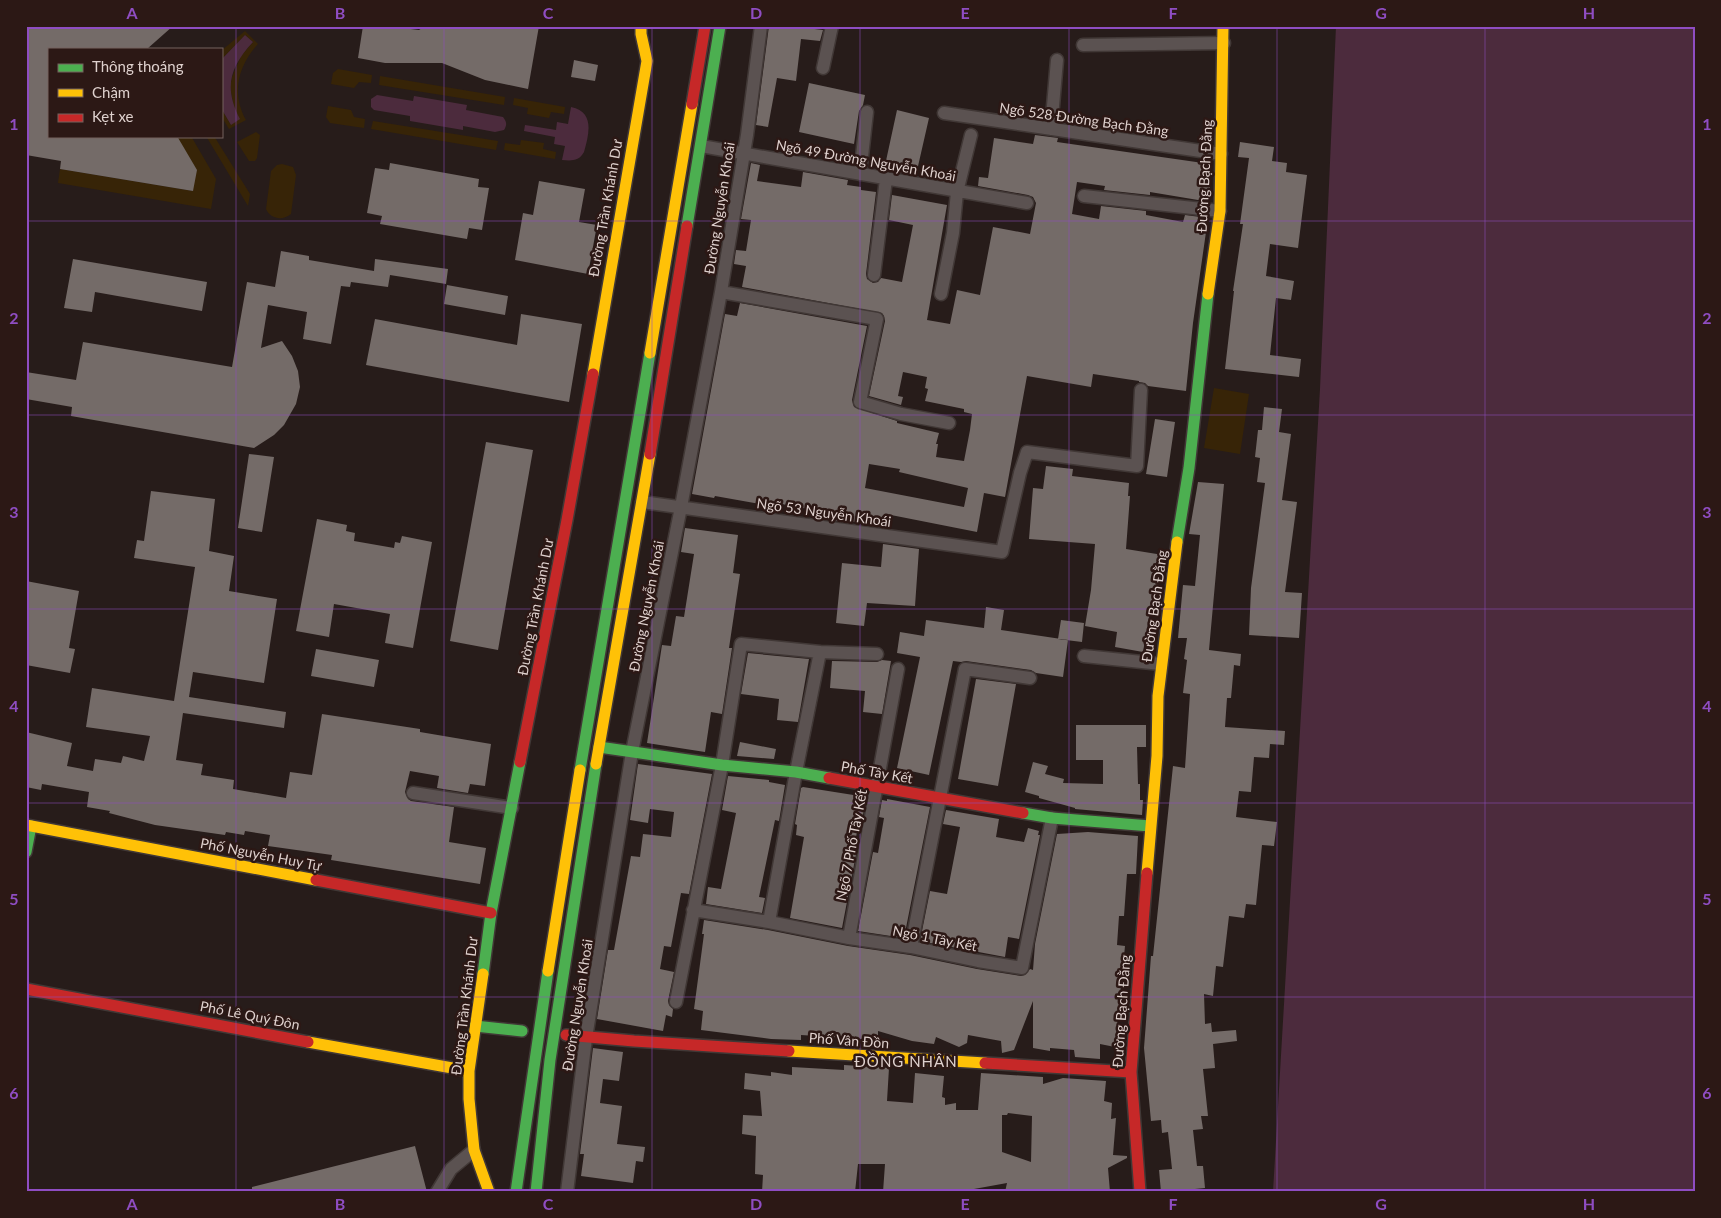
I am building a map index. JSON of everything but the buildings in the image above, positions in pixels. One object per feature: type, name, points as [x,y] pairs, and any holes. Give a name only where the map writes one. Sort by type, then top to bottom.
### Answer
[{"type":"main road","name":"Đường Trần Khánh Dư","points":[[489,1192],[474,1150],[469,1099],[469,1071],[491,913],[566,520],[647,61],[641,26]]},
{"type":"main road","points":[[516,1192],[575,794],[705,26]]},
{"type":"main road","name":"Đường Nguyễn Khoái","points":[[536,1192],[550,1060],[599,748],[642,502],[720,26]]},
{"type":"main road","name":"Đường Bạch Đằng","points":[[1140,1192],[1131,1072],[1156,756],[1161,664],[1190,459],[1204,324],[1220,211],[1223,26]]},
{"type":"main road","name":"Phố Tây Kết","points":[[599,748],[722,765],[796,772],[1052,818],[1150,826]]},
{"type":"main road","points":[[26,852],[29,825]]},
{"type":"main road","name":"Phố Nguyễn Huy Tự","points":[[29,825],[491,913]]},
{"type":"main road","name":"Phố Lê Quý Đôn","points":[[26,990],[469,1071]]},
{"type":"main road","points":[[475,1026],[522,1031]]},
{"type":"main road","name":"Phố Vân Đồn","points":[[566,1036],[1131,1072]]},
{"type":"street","name":"Đường Nguyễn Khoái","points":[[567,1192],[586,1038],[632,752],[681,507],[721,292],[744,154],[761,26]]},
{"type":"street","points":[[822,68],[832,26]]},
{"type":"street","points":[[1082,45],[1224,43]]},
{"type":"street","points":[[1051,129],[1057,60]]},
{"type":"street","points":[[860,174],[867,112]]},
{"type":"street","name":"Ngõ 528 Đường Bạch Đằng","points":[[944,113],[1221,154]]},
{"type":"street","points":[[941,294],[953,232],[957,192],[971,135]]},
{"type":"street","name":"Ngõ 49 Đường Nguyễn Khoái","points":[[700,146],[1027,203]]},
{"type":"street","points":[[874,275],[886,179]]},
{"type":"street","points":[[1084,196],[1220,211]]},
{"type":"street","points":[[721,292],[877,318],[860,402],[901,414],[949,423]]},
{"type":"street","name":"Ngõ 53 Nguyễn Khoái","points":[[642,502],[1002,552],[1020,473],[1027,452],[1137,466],[1141,390]]},
{"type":"street","points":[[676,1002],[722,765],[741,644],[820,652],[877,654]]},
{"type":"street","points":[[769,922],[820,652]]},
{"type":"street","points":[[1084,656],[1161,664]]},
{"type":"street","name":"Ngõ 7 Phố Tây Kết","points":[[849,938],[898,669]]},
{"type":"street","points":[[911,947],[965,669],[1030,678]]},
{"type":"street","points":[[413,793],[512,808]]},
{"type":"street","name":"Ngõ 1 Tây Kết","points":[[693,910],[1022,968],[1052,818]]},
{"type":"street","points":[[437,1192],[451,1169],[474,1150]]},
{"type":"shaded area","points":[[1336,26],[1695,26],[1695,1192],[1273,1192],[1320,389]]},
{"type":"shaded area","points":[[245,31],[258,44],[246,61],[239,80],[239,100],[246,120],[229,129],[222,118],[222,110],[231,125],[234,108],[230,87],[232,77],[241,56],[253,42],[245,35],[222,59],[222,50]]},
{"type":"shaded area","points":[[245,35],[253,42],[234,70],[231,88],[232,98],[240,119],[231,125],[222,110],[222,59]]},
{"type":"shaded area","points":[[338,69],[372,75],[371,83],[359,82],[354,88],[331,84],[333,73]]},
{"type":"shaded area","points":[[380,76],[505,97],[504,105],[379,85]]},
{"type":"shaded area","points":[[377,95],[413,101],[414,96],[467,105],[466,110],[503,117],[506,125],[504,130],[495,132],[463,126],[463,130],[410,121],[410,116],[374,110],[371,107],[371,99]]},
{"type":"shaded area","points":[[514,98],[565,107],[564,114],[551,112],[549,118],[527,114],[528,108],[513,105]]},
{"type":"shaded area","points":[[328,106],[351,110],[354,117],[365,119],[364,128],[330,123],[326,117]]},
{"type":"shaded area","points":[[571,107],[579,110],[587,119],[587,138],[584,152],[580,157],[572,160],[562,160],[565,146],[554,144],[555,137],[524,131],[525,125],[556,130],[557,122],[568,124]]},
{"type":"shaded area","points":[[373,121],[498,141],[496,150],[371,129]]},
{"type":"shaded area","points":[[256,132],[260,135],[257,158],[255,161],[249,161],[237,142]]},
{"type":"shaded area","points":[[178,138],[192,138],[216,179],[211,209],[58,183],[60,169],[193,191]]},
{"type":"shaded area","points":[[207,138],[215,138],[250,194],[248,206]]},
{"type":"shaded area","points":[[521,140],[544,143],[543,149],[556,152],[555,159],[504,150],[505,143],[520,145]]},
{"type":"shaded area","points":[[282,164],[293,167],[296,175],[291,214],[284,218],[277,218],[270,215],[266,209],[271,171],[277,165]]},
{"type":"shaded area","points":[[1214,388],[1249,394],[1240,454],[1204,448]]},
{"type":"traffic: fast","points":[[687,226],[720,26]]},
{"type":"traffic: fast","points":[[1177,542],[1189,468],[1208,294]]},
{"type":"traffic: fast","points":[[580,770],[650,353]]},
{"type":"traffic: fast","points":[[599,747],[722,765],[796,772],[829,778]]},
{"type":"traffic: fast","points":[[483,974],[491,913],[520,762]]},
{"type":"traffic: fast","points":[[536,1192],[550,1060],[596,764]]},
{"type":"traffic: fast","points":[[1023,813],[1052,818],[1150,826]]},
{"type":"traffic: fast","points":[[26,852],[31,826]]},
{"type":"traffic: fast","points":[[516,1192],[548,971]]},
{"type":"traffic: fast","points":[[475,1026],[522,1031]]},
{"type":"traffic: slow","points":[[593,374],[647,61],[641,26]]},
{"type":"traffic: slow","points":[[1208,294],[1220,211],[1223,26]]},
{"type":"traffic: slow","points":[[650,353],[692,104]]},
{"type":"traffic: slow","points":[[596,764],[650,454]]},
{"type":"traffic: slow","points":[[1147,873],[1157,756],[1158,696],[1177,542]]},
{"type":"traffic: slow","points":[[548,971],[580,770]]},
{"type":"traffic: slow","points":[[26,825],[316,880]]},
{"type":"traffic: slow","points":[[483,974],[469,1071],[469,1099],[474,1150],[489,1192]]},
{"type":"traffic: slow","points":[[308,1042],[469,1071]]},
{"type":"traffic: slow","points":[[789,1051],[985,1063]]},
{"type":"traffic: jam","points":[[692,104],[705,26]]},
{"type":"traffic: jam","points":[[650,454],[687,226]]},
{"type":"traffic: jam","points":[[520,762],[593,374]]},
{"type":"traffic: jam","points":[[829,778],[1023,813]]},
{"type":"traffic: jam","points":[[1140,1192],[1131,1072],[1147,873]]},
{"type":"traffic: jam","points":[[316,880],[491,913]]},
{"type":"traffic: jam","points":[[26,989],[308,1042]]},
{"type":"traffic: jam","points":[[566,1035],[789,1051]]},
{"type":"traffic: jam","points":[[985,1063],[1131,1072]]},
{"type":"district","name":"ĐỒNG NHÂN","points":[[906,1061]]}]
